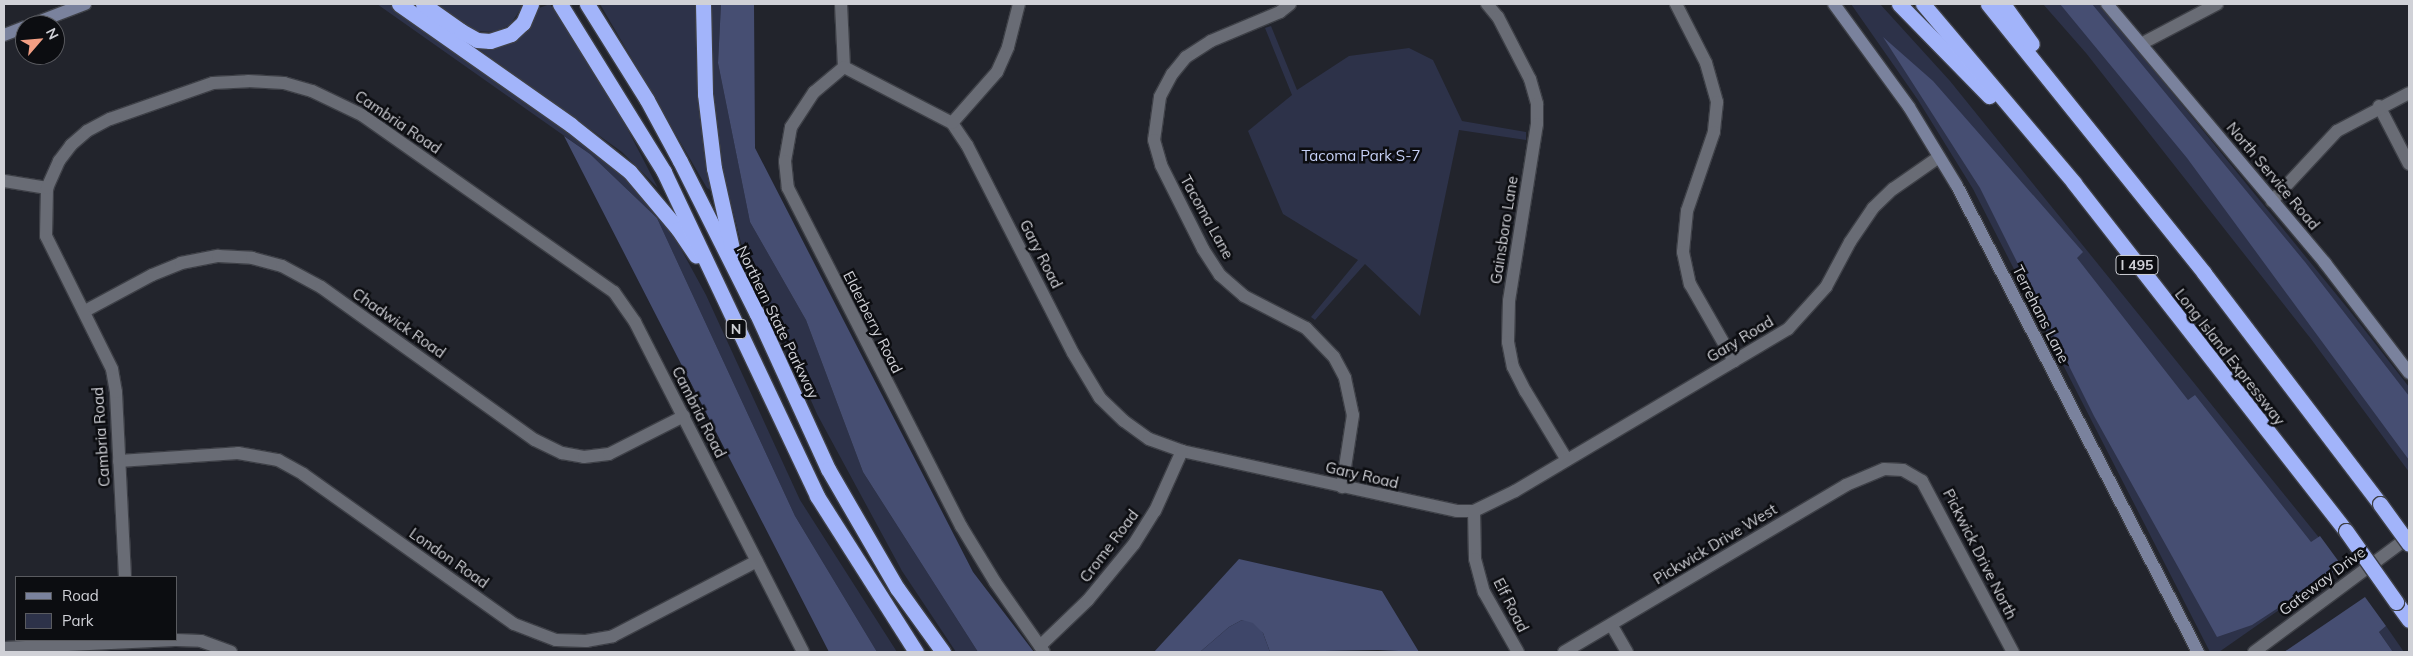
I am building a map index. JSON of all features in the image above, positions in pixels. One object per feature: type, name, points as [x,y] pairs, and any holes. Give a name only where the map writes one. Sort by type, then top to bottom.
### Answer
[{"type":"highway","points":[[399,4],[571,125],[630,172],[678,229],[722,299]]},
{"type":"highway","points":[[422,4],[477,40],[490,41],[511,34],[523,23],[531,4]]},
{"type":"highway","name":"N","points":[[560,4],[664,172],[816,496],[916,652]]},
{"type":"highway","name":"Northern State Parkway","points":[[586,4],[647,100],[747,295],[828,469],[897,588],[943,652]]},
{"type":"highway","points":[[703,4],[705,94],[714,168],[730,242],[747,295]]},
{"type":"highway","points":[[1899,4],[2074,183]]},
{"type":"highway","name":"Long Island Expressway","points":[[1923,4],[2074,183],[2346,531],[2409,620]]},
{"type":"highway","name":"Long Island Expressway","points":[[1988,4],[2111,155],[2409,544]]},
{"type":"highway","points":[[2004,4],[2111,155]]},
{"type":"main road","points":[[56,15],[85,4]]},
{"type":"main road","name":"Terrehans Lane","points":[[1834,4],[1904,99],[1939,157],[2198,652]]},
{"type":"main road","name":"North Service Road","points":[[2107,4],[2272,201],[2409,373]]},
{"type":"street","points":[[841,4],[844,68]]},
{"type":"street","points":[[952,123],[998,72],[1008,47],[1019,4]]},
{"type":"street","name":"Tacoma Lane","points":[[1290,4],[1280,12],[1211,41],[1186,57],[1172,74],[1160,97],[1154,140],[1161,166],[1203,249],[1220,275],[1244,296],[1306,328],[1334,357],[1345,378],[1353,415],[1342,487]]},
{"type":"street","name":"Gainsboro Lane","points":[[1487,4],[1498,16],[1530,79],[1537,104],[1537,124],[1508,310],[1508,342],[1514,366],[1526,392],[1567,460]]},
{"type":"street","points":[[1676,4],[1706,63],[1717,102],[1712,140],[1687,211],[1683,252],[1690,284],[1734,361]]},
{"type":"street","points":[[2141,44],[2217,4]]},
{"type":"street","name":"Gary Road","points":[[844,68],[952,123],[967,145],[1073,354],[1100,398],[1124,421],[1149,439],[1182,451],[1401,501],[1474,511],[1515,492],[1788,329],[1803,316],[1826,288],[1850,242],[1873,208],[1893,189],[1939,157]]},
{"type":"street","name":"Elderberry Road","points":[[844,68],[814,92],[791,127],[785,161],[788,188],[961,526],[995,582],[1042,649]]},
{"type":"street","name":"Cambria Road","points":[[125,576],[112,370],[46,236],[47,188],[59,161],[87,131],[179,93],[213,83],[248,81],[284,83],[312,91],[362,116],[614,292],[635,322],[803,652]]},
{"type":"street","points":[[2272,201],[2337,131],[2379,106],[2409,93]]},
{"type":"street","points":[[2379,106],[2409,164]]},
{"type":"street","points":[[4,181],[47,188]]},
{"type":"street","name":"Chadwick Road","points":[[84,311],[152,275],[181,263],[218,256],[252,258],[282,266],[322,288],[535,440],[562,453],[584,457],[609,454],[684,416]]},
{"type":"street","name":"Crome Road","points":[[1042,649],[1088,600],[1134,544],[1164,494],[1182,451]]},
{"type":"street","name":"London Road","points":[[119,461],[238,454],[278,460],[303,474],[514,624],[556,640],[586,641],[613,636],[757,561]]},
{"type":"street","name":"Pickwick Drive West","points":[[1564,652],[1612,626],[1846,484],[1884,469]]},
{"type":"street","name":"Pickwick Drive North","points":[[1884,469],[1904,470],[1922,481],[2013,652]]},
{"type":"street","name":"Elf Road","points":[[1474,511],[1475,559],[1484,592],[1518,652]]},
{"type":"street","name":"Gateway Drive","points":[[2254,652],[2409,537]]},
{"type":"street","points":[[1612,626],[1627,652]]},
{"type":"street","points":[[178,640],[201,641],[231,652]]},
{"type":"street","points":[[4,648],[129,641]]},
{"type":"green space","points":[[377,4],[390,4],[564,127],[633,182],[669,227],[706,295],[800,500],[897,652],[877,652],[795,516],[657,218],[590,154]]},
{"type":"green space","points":[[435,4],[524,4],[510,25],[494,32],[474,31]]},
{"type":"green space","points":[[550,4],[617,109],[658,188],[622,152],[466,40],[531,24],[539,8]]},
{"type":"green space","points":[[600,4],[697,4],[714,192],[707,188]]},
{"type":"green space","points":[[709,4],[721,4],[718,63],[750,222],[806,320],[863,472],[978,652],[956,652],[902,571],[817,414],[741,243],[721,164],[712,81]]},
{"type":"green space","points":[[1851,4],[1880,4],[1950,81],[2342,566],[2219,652],[2210,652],[1973,189],[1918,100]]},
{"type":"green space","points":[[2043,4],[2100,4],[2349,310],[2409,387],[2409,472],[2311,339],[2086,53]]},
{"type":"green space","name":"Tacoma Park S-7","points":[[1271,26],[1297,90],[1349,56],[1409,48],[1433,60],[1462,121],[1526,132],[1526,140],[1459,130],[1420,316],[1365,264],[1315,320],[1311,317],[1358,260],[1283,214],[1248,131],[1292,95],[1265,28]]},
{"type":"green space","points":[[2386,626],[2404,652],[2393,652],[2379,632]]},
{"type":"shaded area","points":[[721,4],[754,4],[755,148],[973,572],[1034,652],[978,652],[863,472],[806,320],[750,222],[718,63]]},
{"type":"shaded area","points":[[2060,4],[2092,4],[2305,262],[2409,396],[2409,460],[2187,158]]},
{"type":"shaded area","points":[[1883,37],[1933,81],[2083,252],[2077,258],[2188,400],[2195,395],[2311,542],[2320,536],[2342,566],[2252,625],[2217,637],[2094,416],[1980,188]]},
{"type":"shaded area","points":[[564,136],[590,154],[657,218],[795,516],[877,652],[829,652]]},
{"type":"shaded area","points":[[1239,559],[1382,591],[1419,652],[1378,650],[1270,652],[1263,633],[1242,620],[1229,627],[1200,652],[1154,652]]},
{"type":"shaded area","points":[[2365,597],[2386,626],[2379,632],[2393,652],[2284,652]]},
{"type":"shaded area","points":[[1242,620],[1253,623],[1263,633],[1270,652],[1200,652],[1229,627]]}]
